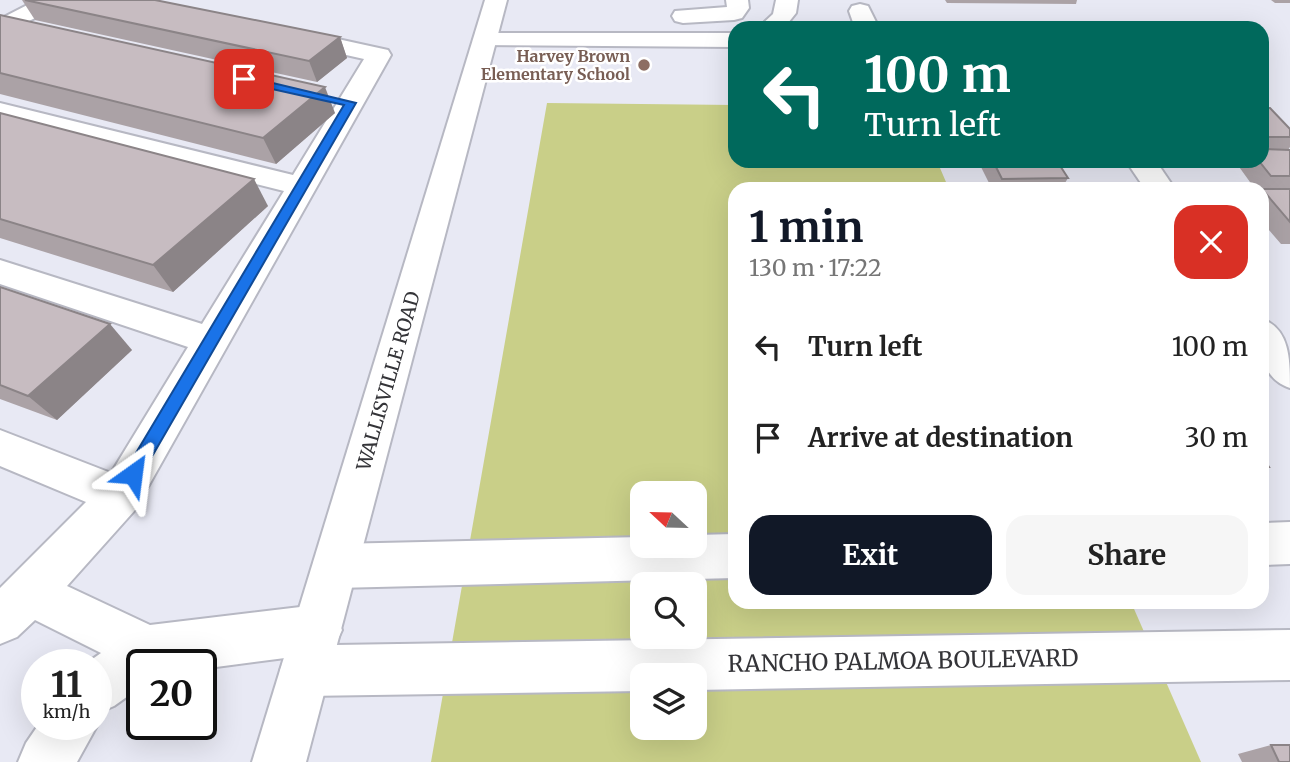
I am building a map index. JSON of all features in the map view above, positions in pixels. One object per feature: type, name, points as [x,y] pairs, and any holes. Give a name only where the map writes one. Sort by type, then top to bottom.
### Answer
[{"type":"street","points":[[2,27],[54,0]]},
{"type":"street","name":"WALLISVILLE ROAD","points":[[279,762],[496,0]]},
{"type":"street","points":[[667,40],[667,8],[734,13],[738,8],[737,0]]},
{"type":"street","points":[[779,21],[788,9],[788,0]]},
{"type":"street","points":[[2,27],[44,35]]},
{"type":"street","points":[[145,649],[15,607],[120,496],[302,186],[337,100],[379,55],[262,30]]},
{"type":"street","points":[[485,40],[728,40]]},
{"type":"street","points":[[0,111],[302,186]]},
{"type":"street","points":[[0,272],[212,341]]},
{"type":"street","points":[[1269,343],[1290,373]]},
{"type":"street","points":[[0,448],[120,496]]},
{"type":"street","points":[[1269,544],[1290,543]]},
{"type":"street","points":[[336,566],[728,556]]},
{"type":"street","name":"RANCHO PALMOA BOULEVARD","points":[[217,650],[1290,655]]},
{"type":"street","points":[[45,762],[60,740]]},
{"type":"green space","points":[[547,103],[728,105],[728,168],[940,168],[946,182],[728,182],[728,609],[1134,609],[1201,762],[431,762]]},
{"type":"building","points":[[25,0],[155,0],[340,37],[309,61]]},
{"type":"building","points":[[0,15],[325,87],[263,138],[0,73]]},
{"type":"building","points":[[1269,108],[1290,129],[1290,137],[1269,137]]},
{"type":"building","points":[[0,113],[254,179],[153,265],[0,219]]},
{"type":"building","points":[[1269,149],[1290,150],[1290,176],[1271,176],[1265,168],[1269,168]]},
{"type":"building","points":[[996,168],[1062,168],[1068,178],[1002,179]]},
{"type":"building","points":[[1269,189],[1290,189],[1290,222],[1269,197]]},
{"type":"building","points":[[0,287],[110,324],[28,396],[0,385]]},
{"type":"building","points":[[1271,745],[1290,745],[1290,762],[1279,762]]},
{"type":"place","name":"Harvey Brown Elementary School","points":[[644,65]]},
{"type":"route","points":[[133,474],[351,103],[244,79]]}]
